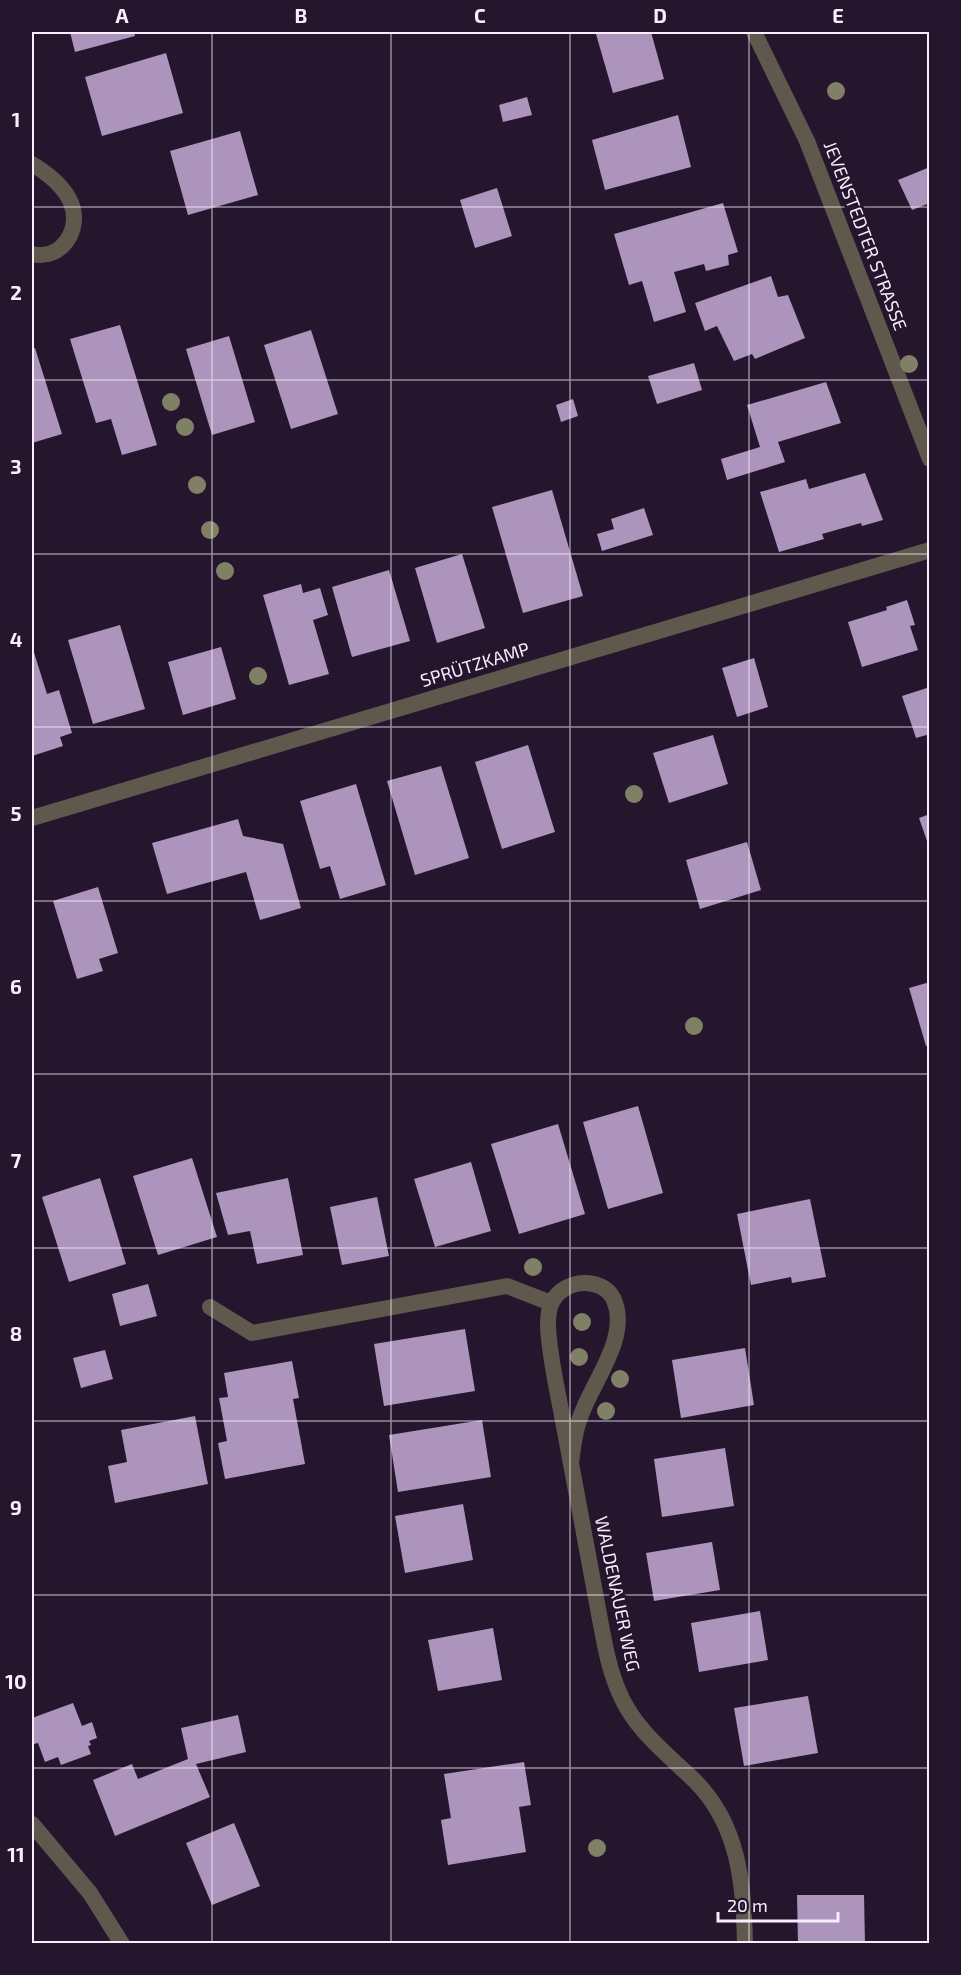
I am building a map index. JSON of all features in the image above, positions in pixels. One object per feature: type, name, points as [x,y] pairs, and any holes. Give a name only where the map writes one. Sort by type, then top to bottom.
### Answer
[{"type":"street","name":"JEVENSTEDTER STRASSE","points":[[754,32],[807,141],[930,459]]},
{"type":"street","points":[[32,164],[44,171],[60,186],[71,203],[74,221],[69,240],[58,251],[40,256],[32,254]]},
{"type":"street","name":"SPRÜTZKAMP","points":[[32,818],[930,550]]},
{"type":"street","name":"WALDENAUER WEG","points":[[571,1463],[578,1422],[615,1343],[619,1327],[619,1310],[612,1295],[598,1284],[580,1282],[563,1289],[551,1303],[548,1324],[556,1384],[608,1659],[619,1693],[628,1709],[652,1742],[696,1783],[711,1801],[728,1829],[739,1862],[744,1894],[745,1944]]},
{"type":"street","points":[[210,1307],[252,1333],[507,1286],[551,1303]]},
{"type":"street","points":[[32,1824],[90,1893],[122,1944]]},
{"type":"building","points":[[70,32],[134,32],[135,36],[75,52]]},
{"type":"building","points":[[651,32],[664,79],[613,93],[596,34]]},
{"type":"building","points":[[166,53],[183,113],[102,136],[85,77]]},
{"type":"building","points":[[527,97],[532,115],[503,122],[499,105]]},
{"type":"building","points":[[678,115],[691,167],[605,190],[592,140]]},
{"type":"building","points":[[240,131],[258,195],[188,215],[170,151]]},
{"type":"building","points":[[930,167],[930,203],[912,210],[898,180]]},
{"type":"building","points":[[497,188],[512,236],[475,248],[460,200]]},
{"type":"building","points":[[723,203],[738,252],[728,255],[729,265],[706,271],[704,264],[674,272],[686,312],[654,322],[642,281],[629,285],[614,234]]},
{"type":"building","points":[[771,276],[778,297],[788,295],[805,338],[755,359],[752,354],[734,361],[717,326],[705,331],[695,303]]},
{"type":"building","points":[[120,325],[157,445],[122,455],[111,419],[96,423],[70,339]]},
{"type":"building","points":[[311,330],[338,414],[291,429],[264,345]]},
{"type":"building","points":[[229,336],[255,422],[212,435],[186,349]]},
{"type":"building","points":[[35,348],[62,434],[32,443],[32,349]]},
{"type":"building","points":[[694,363],[702,390],[657,404],[648,376]]},
{"type":"building","points":[[826,382],[841,423],[778,442],[785,462],[727,480],[721,459],[760,447],[747,405]]},
{"type":"building","points":[[573,399],[578,416],[561,422],[556,405]]},
{"type":"building","points":[[865,473],[883,520],[862,526],[861,523],[822,534],[824,539],[779,552],[760,492],[806,479],[809,489]]},
{"type":"building","points":[[552,490],[583,596],[523,613],[492,507]]},
{"type":"building","points":[[644,508],[653,535],[602,551],[597,534],[614,529],[611,519]]},
{"type":"building","points":[[462,554],[485,628],[437,643],[415,568]]},
{"type":"building","points":[[389,570],[410,641],[352,657],[332,587]]},
{"type":"building","points":[[301,584],[303,593],[320,588],[328,615],[313,620],[329,674],[289,685],[263,595]]},
{"type":"building","points":[[907,600],[915,625],[910,626],[918,650],[862,667],[848,622],[887,610],[886,607]]},
{"type":"building","points":[[120,625],[145,709],[93,724],[68,640]]},
{"type":"building","points":[[32,646],[47,694],[59,690],[72,733],[60,737],[63,746],[32,756]]},
{"type":"building","points":[[221,647],[236,699],[183,715],[168,662]]},
{"type":"building","points":[[754,658],[768,707],[737,717],[722,668]]},
{"type":"building","points":[[930,687],[930,734],[916,738],[902,696]]},
{"type":"building","points":[[713,735],[728,784],[669,803],[653,753]]},
{"type":"building","points":[[528,745],[555,832],[502,849],[475,762]]},
{"type":"building","points":[[441,766],[469,858],[415,875],[387,781]]},
{"type":"building","points":[[356,784],[386,885],[340,899],[330,866],[320,869],[300,801]]},
{"type":"building","points":[[930,814],[930,840],[927,841],[919,818]]},
{"type":"building","points":[[238,819],[243,836],[283,844],[301,908],[260,920],[246,872],[167,894],[152,843]]},
{"type":"building","points":[[747,842],[761,890],[700,909],[686,860]]},
{"type":"building","points":[[98,887],[118,953],[99,959],[103,971],[77,979],[53,901]]},
{"type":"building","points":[[930,982],[930,1045],[926,1046],[909,988]]},
{"type":"building","points":[[638,1106],[663,1193],[608,1209],[583,1122]]},
{"type":"building","points":[[558,1124],[585,1214],[519,1234],[491,1144]]},
{"type":"building","points":[[192,1158],[217,1237],[158,1255],[133,1176]]},
{"type":"building","points":[[471,1162],[491,1231],[435,1247],[414,1179]]},
{"type":"building","points":[[100,1178],[126,1264],[69,1282],[42,1197]]},
{"type":"building","points":[[288,1178],[303,1255],[257,1264],[250,1231],[228,1235],[216,1193]]},
{"type":"building","points":[[377,1197],[389,1256],[342,1265],[330,1207]]},
{"type":"building","points":[[810,1199],[826,1277],[792,1283],[791,1277],[751,1285],[737,1214]]},
{"type":"building","points":[[148,1284],[157,1316],[120,1326],[112,1294]]},
{"type":"building","points":[[465,1329],[475,1391],[384,1406],[374,1344]]},
{"type":"building","points":[[745,1348],[754,1405],[681,1418],[672,1360]]},
{"type":"building","points":[[105,1350],[113,1379],[81,1388],[73,1358]]},
{"type":"building","points":[[292,1361],[299,1398],[293,1399],[305,1464],[225,1479],[218,1443],[227,1441],[219,1398],[228,1397],[224,1373]]},
{"type":"building","points":[[195,1416],[208,1484],[115,1503],[108,1466],[127,1462],[121,1430]]},
{"type":"building","points":[[482,1420],[491,1477],[398,1492],[389,1435]]},
{"type":"building","points":[[725,1448],[734,1506],[662,1517],[654,1459]]},
{"type":"building","points":[[463,1504],[473,1560],[405,1573],[395,1516]]},
{"type":"building","points":[[712,1542],[720,1590],[654,1601],[646,1553]]},
{"type":"building","points":[[760,1611],[768,1660],[699,1672],[691,1623]]},
{"type":"building","points":[[493,1628],[502,1680],[438,1691],[428,1640]]},
{"type":"building","points":[[808,1696],[818,1753],[744,1766],[734,1708]]},
{"type":"building","points":[[73,1703],[82,1726],[92,1722],[97,1738],[89,1741],[91,1754],[61,1765],[58,1757],[45,1762],[38,1743],[34,1744],[32,1718]]},
{"type":"building","points":[[238,1715],[246,1752],[196,1764],[210,1797],[115,1836],[93,1780],[132,1764],[138,1779],[188,1759],[181,1728]]},
{"type":"building","points":[[524,1762],[531,1805],[519,1807],[526,1852],[448,1865],[441,1820],[451,1818],[444,1774]]},
{"type":"building","points":[[234,1823],[260,1886],[212,1905],[186,1843]]},
{"type":"building","points":[[797,1895],[864,1895],[865,1944],[798,1944]]}]
